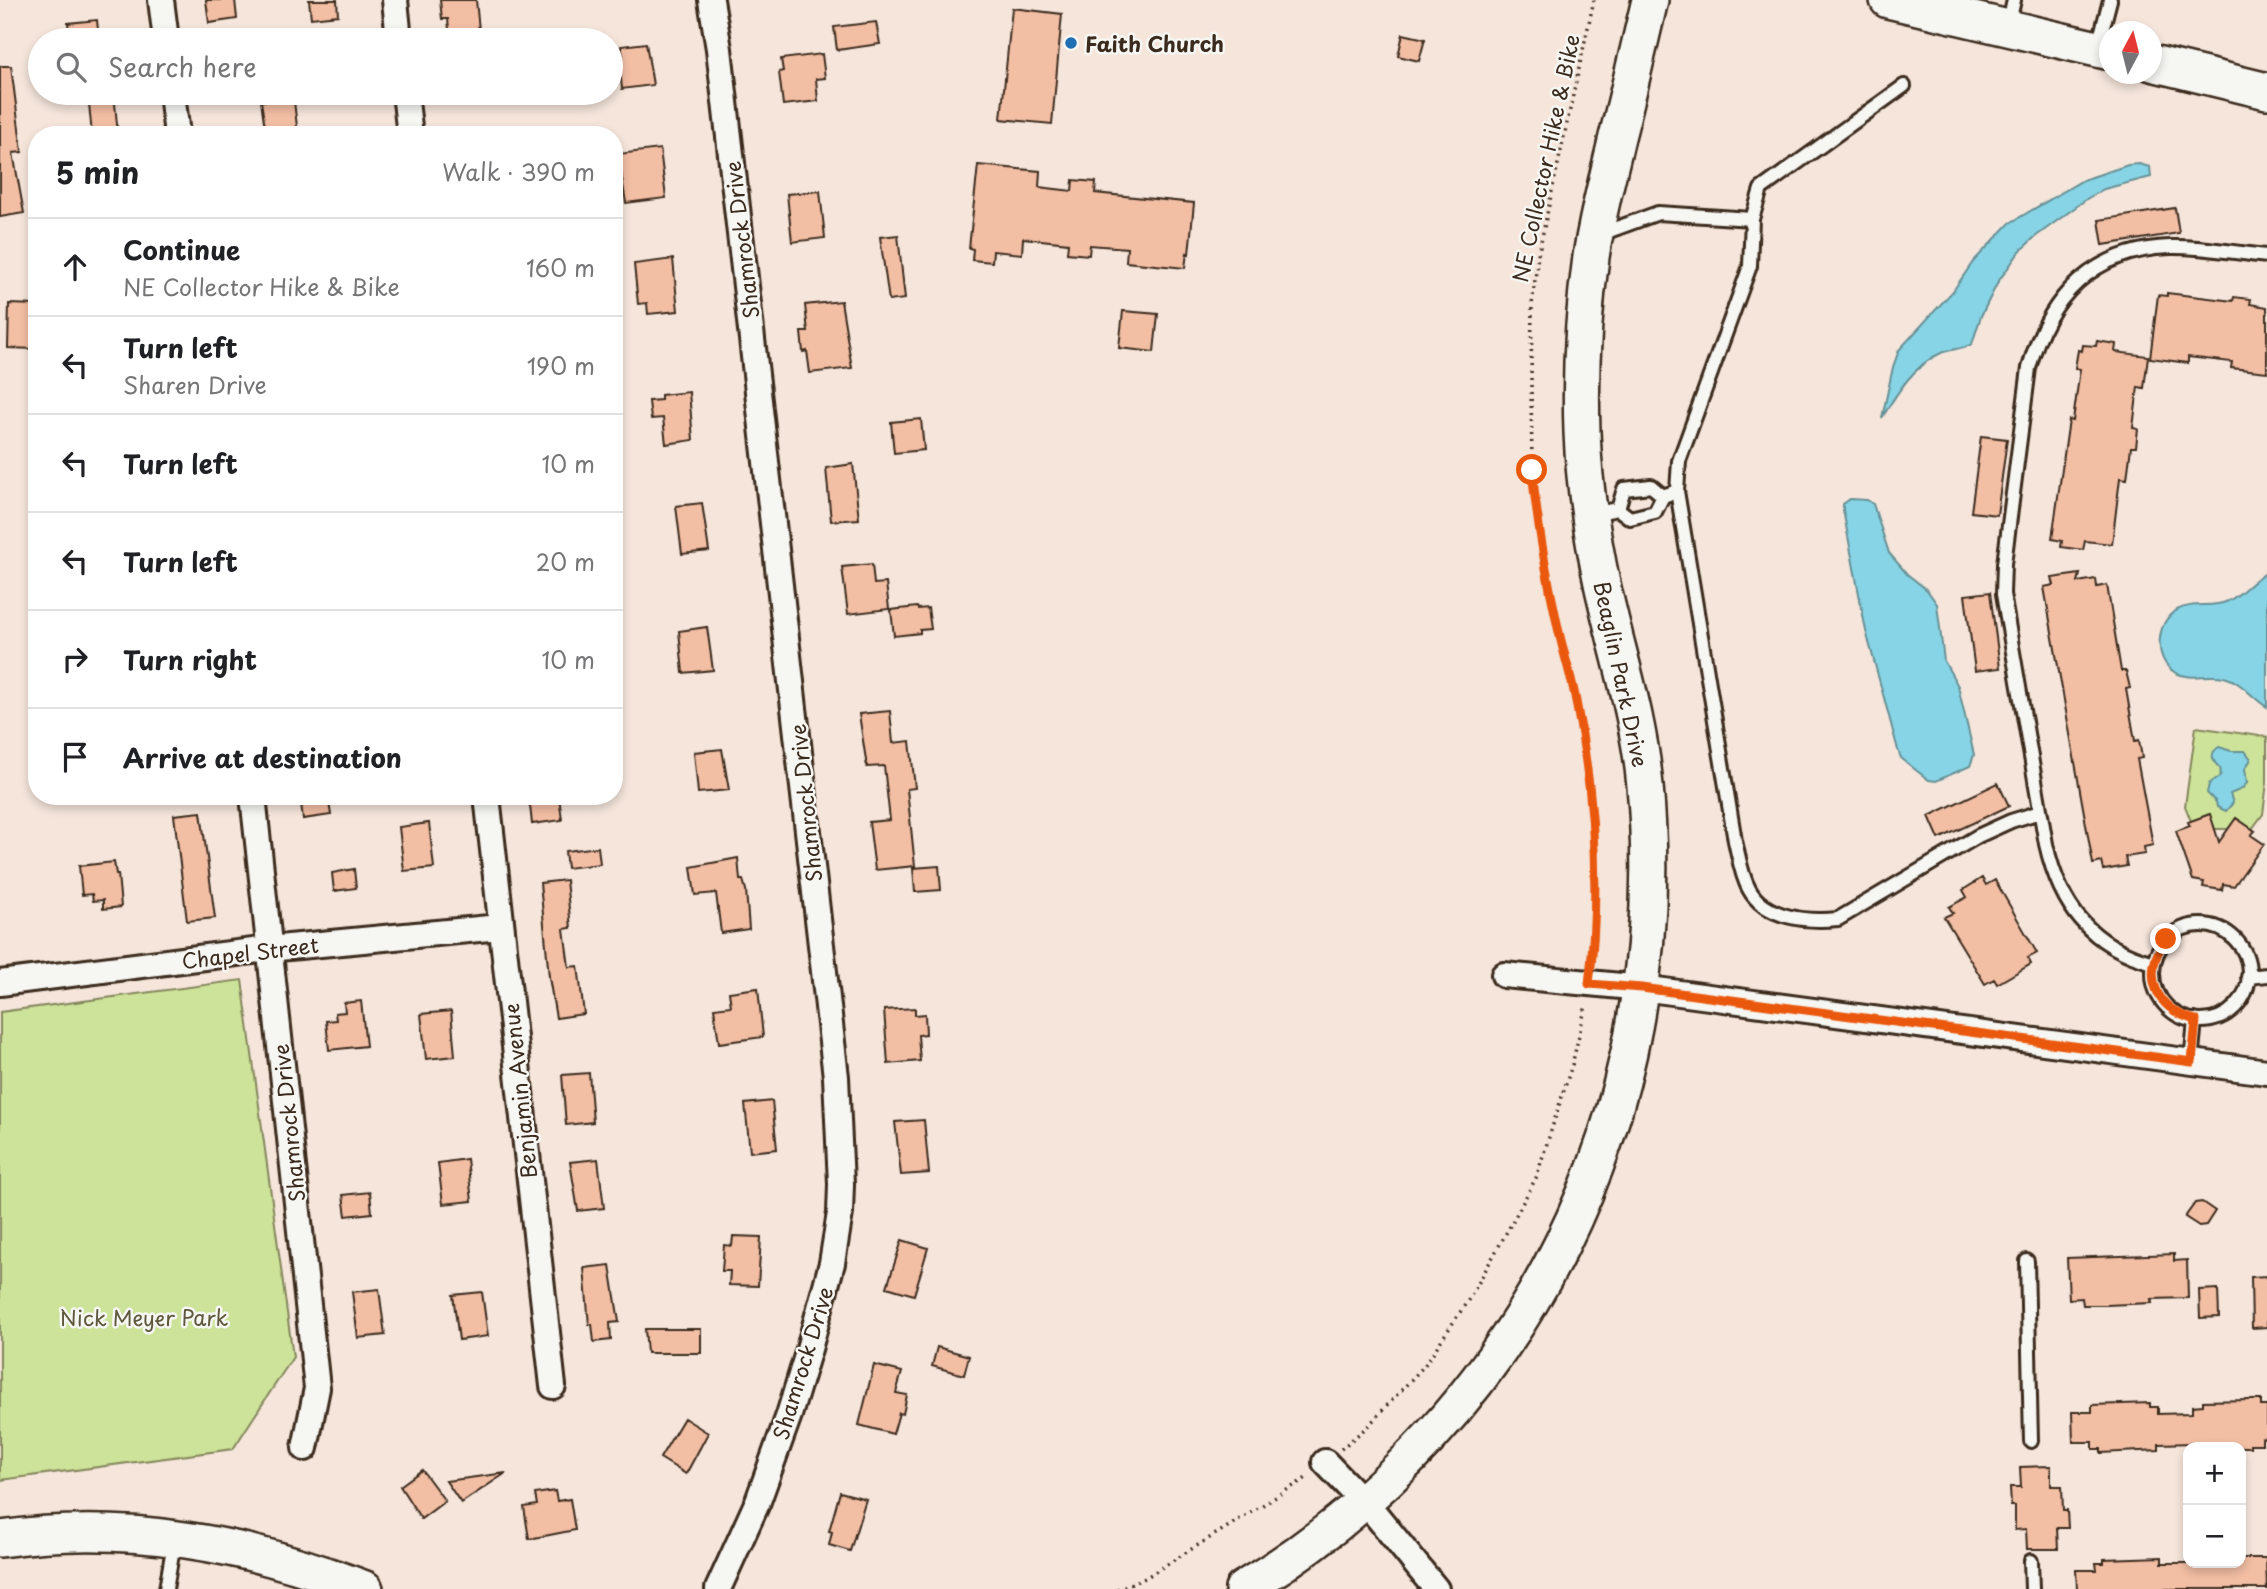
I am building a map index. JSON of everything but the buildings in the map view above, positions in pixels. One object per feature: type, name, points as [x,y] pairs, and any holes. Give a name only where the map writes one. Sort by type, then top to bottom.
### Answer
[{"type":"main road","name":"Beaglin Park Drive","points":[[1243,1589],[1276,1570],[1315,1541],[1405,1464],[1468,1394],[1496,1357],[1554,1264],[1578,1212],[1606,1141],[1628,1062],[1642,988],[1648,924],[1649,878],[1644,782],[1633,708],[1604,590],[1604,511],[1583,437],[1581,357],[1594,236],[1650,0]]},
{"type":"main road","points":[[1888,0],[2011,14],[2099,49]]},
{"type":"main road","points":[[2162,66],[2267,90]]},
{"type":"main road","points":[[0,1539],[93,1533],[175,1538],[268,1556],[365,1589]]},
{"type":"street","points":[[161,0],[164,28]]},
{"type":"street","points":[[395,0],[398,28]]},
{"type":"street","name":"Shamrock Drive","points":[[711,0],[719,48],[836,1077],[841,1184],[840,1213],[832,1263],[805,1362],[758,1501],[718,1589]]},
{"type":"street","points":[[173,105],[176,126]]},
{"type":"street","points":[[406,105],[409,126]]},
{"type":"street","name":"Shamrock Drive","points":[[254,805],[317,1388],[305,1448]]},
{"type":"street","name":"Benjamin Avenue","points":[[487,805],[553,1386]]},
{"type":"street","name":"Chapel Street","points":[[0,983],[268,949],[500,927]]},
{"type":"street","points":[[1504,975],[1642,988],[2267,1072]]},
{"type":"street","points":[[1325,1462],[1363,1502],[1436,1589]]},
{"type":"lane","points":[[2107,21],[2110,0]]},
{"type":"lane","points":[[1904,86],[1761,189],[1752,219],[1750,266],[1679,461],[1677,491],[1735,841],[1748,888],[1757,900],[1793,918],[1818,921],[1838,919],[1978,836],[2040,812]]},
{"type":"lane","points":[[1594,236],[1658,213],[1752,219]]},
{"type":"lane","points":[[2154,962],[2115,950],[2101,940],[2071,907],[2056,877],[2040,812],[2003,594],[2004,564],[2026,386],[2038,337],[2054,307],[2077,282],[2119,256],[2169,247],[2267,256]]},
{"type":"lane","points":[[1663,496],[1651,486],[1624,489],[1604,511],[1630,518],[1655,512],[1663,496],[1677,491]]},
{"type":"lane","points":[[2193,925],[2210,925],[2225,931],[2238,942],[2246,955],[2248,977],[2239,1002],[2227,1013],[2212,1019],[2196,1020],[2174,1012],[2158,995],[2153,981],[2154,962],[2157,951],[2166,939],[2179,930],[2193,925]]},
{"type":"lane","points":[[2248,977],[2267,975]]},
{"type":"lane","points":[[2192,1062],[2196,1020]]},
{"type":"lane","points":[[2027,1261],[2031,1441]]},
{"type":"lane","points":[[166,1589],[175,1538]]},
{"type":"lane","points":[[2031,1561],[2032,1589]]},
{"type":"path","name":"NE Collector Hike & Bike","points":[[1117,1589],[1145,1578],[1301,1483],[1367,1427],[1424,1366],[1471,1296],[1536,1178],[1572,1065],[1586,1009],[1589,984],[1596,893],[1593,822],[1575,694],[1557,625],[1537,520],[1532,470],[1532,305],[1538,256],[1594,0]]},
{"type":"green space","points":[[2196,727],[2267,737],[2267,782],[2263,814],[2252,829],[2215,829],[2209,814],[2191,821],[2185,806]]},
{"type":"green space","name":"Nick Meyer Park","points":[[242,980],[293,1357],[233,1449],[0,1480],[0,1012]]},
{"type":"water","points":[[2139,164],[2150,167],[2151,177],[2104,189],[2088,198],[2020,251],[1998,282],[1981,316],[1972,344],[1941,353],[1922,365],[1900,390],[1882,418],[1899,350],[1953,291],[1973,262],[2010,223],[2083,180]]},
{"type":"water","points":[[1850,499],[1867,500],[1873,504],[1889,553],[1907,574],[1927,590],[1937,604],[1944,661],[1958,686],[1974,755],[1970,766],[1936,781],[1929,780],[1901,758],[1898,750],[1866,631],[1843,510],[1843,504]]},
{"type":"water","points":[[2267,573],[2267,707],[2230,679],[2182,675],[2169,667],[2163,660],[2160,642],[2164,623],[2170,616],[2183,607],[2215,605],[2228,601]]},
{"type":"water","points":[[2219,747],[2231,751],[2245,751],[2251,759],[2245,769],[2247,783],[2242,789],[2230,794],[2233,803],[2226,811],[2217,807],[2207,793],[2209,784],[2220,774],[2220,768],[2213,757]]},
{"type":"place","name":"Faith Church","points":[[1071,43]]},
{"type":"route","points":[[1532,470],[1537,520],[1557,625],[1575,694],[1593,822],[1596,893],[1589,984],[1642,988],[2192,1062],[2196,1020],[2180,1016],[2168,1008],[2158,995],[2153,981],[2157,951],[2166,939]]}]
